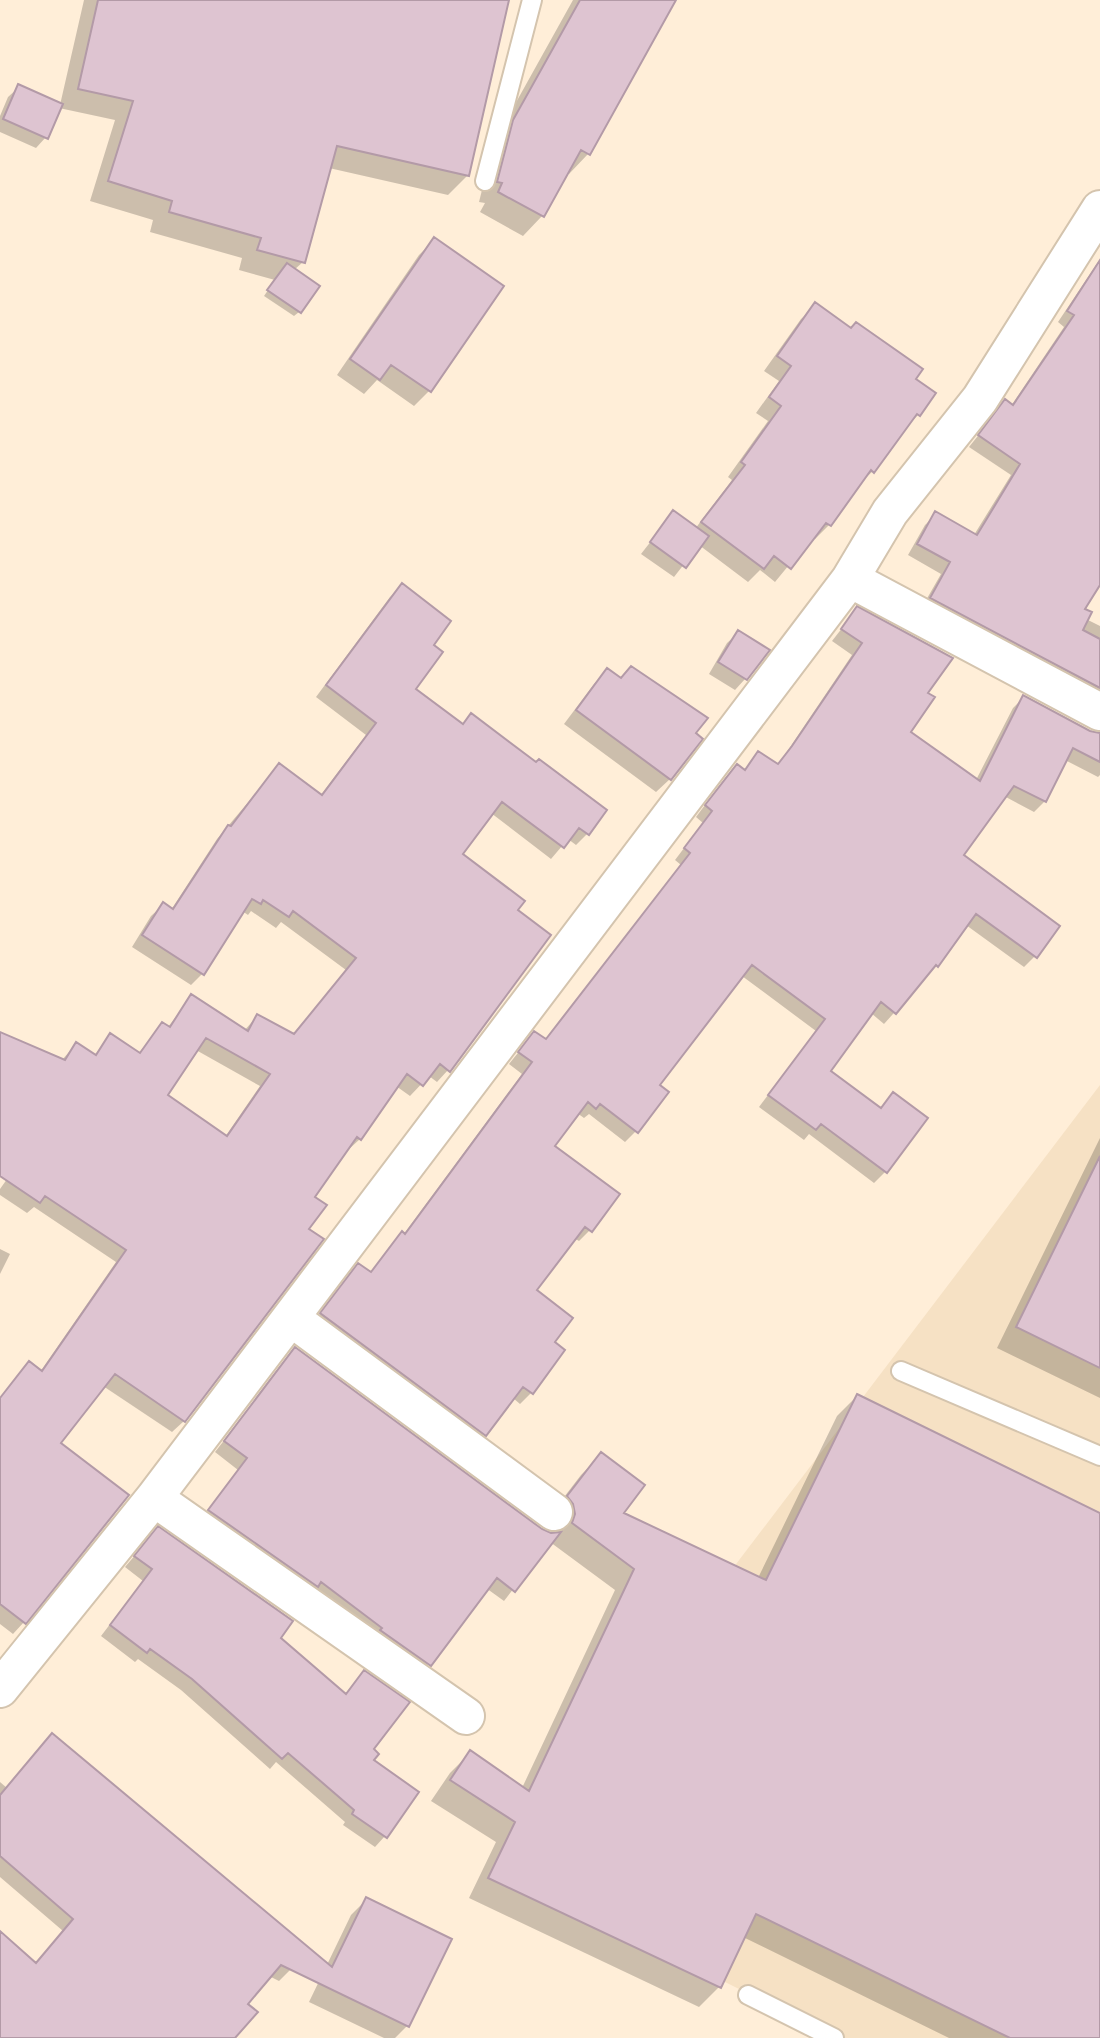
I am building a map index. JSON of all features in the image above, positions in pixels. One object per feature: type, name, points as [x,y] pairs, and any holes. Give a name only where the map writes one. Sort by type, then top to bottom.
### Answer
[{"type":"street","points":[[0,1689],[154,1498],[850,579],[890,512],[980,399],[1100,209]]},
{"type":"street","points":[[850,579],[1100,712]]},
{"type":"street","points":[[291,1318],[554,1512]]},
{"type":"street","points":[[154,1498],[466,1716]]},
{"type":"lane","points":[[485,181],[532,0]]},
{"type":"lane","points":[[901,1371],[1100,1456]]},
{"type":"lane","points":[[748,1995],[834,2038]]},
{"type":"shaded area","points":[[1100,1085],[1100,2038],[837,2038],[503,1871]]},
{"type":"building","points":[[98,0],[509,0],[469,176],[337,146],[305,263],[257,250],[261,238],[169,212],[172,201],[108,181],[133,101],[78,89]]},
{"type":"building","points":[[580,0],[676,0],[590,155],[581,150],[544,217],[498,192],[502,183],[497,182],[513,120]]},
{"type":"building","points":[[18,84],[63,104],[48,139],[3,119]]},
{"type":"building","points":[[434,237],[504,286],[431,392],[391,365],[380,380],[350,359]]},
{"type":"building","points":[[1100,260],[1100,585],[1085,609],[1092,612],[1083,630],[1100,639],[1100,688],[930,598],[950,562],[917,544],[935,511],[977,535],[1020,464],[978,435],[1005,399],[1013,405],[1074,315],[1067,311]]},
{"type":"building","points":[[287,263],[320,286],[301,313],[267,290]]},
{"type":"building","points":[[815,302],[851,328],[856,322],[923,369],[916,379],[936,393],[874,473],[871,470],[831,526],[826,523],[791,569],[774,556],[764,569],[701,522],[745,465],[741,462],[781,406],[769,397],[791,366],[777,356]]},
{"type":"building","points":[[673,510],[709,536],[686,568],[650,542]]},
{"type":"building","points":[[402,583],[451,621],[434,645],[443,652],[416,689],[463,724],[471,713],[607,810],[589,835],[579,828],[564,848],[502,802],[463,854],[525,901],[518,910],[551,935],[450,1072],[440,1064],[423,1086],[407,1074],[361,1140],[357,1137],[315,1197],[327,1205],[309,1229],[324,1239],[185,1422],[115,1374],[61,1443],[129,1495],[26,1624],[0,1604],[0,1398],[29,1361],[42,1371],[126,1250],[45,1196],[40,1203],[0,1176],[0,1032],[65,1060],[76,1042],[96,1055],[110,1033],[140,1053],[162,1022],[170,1027],[191,994],[248,1031],[257,1014],[294,1034],[356,958],[293,911],[289,917],[263,900],[261,904],[252,899],[204,975],[142,935],[163,902],[173,909],[228,825],[231,826],[279,763],[322,795],[376,723],[326,685]],"holes":[[[206,1038],[270,1074],[227,1136],[168,1095]]]},
{"type":"building","points":[[857,606],[953,658],[928,693],[935,697],[911,732],[980,781],[1023,695],[1090,731],[1100,733],[1100,762],[1073,748],[1046,802],[1014,786],[964,855],[1060,926],[1037,958],[976,914],[938,967],[936,965],[896,1014],[881,1002],[831,1071],[881,1108],[893,1092],[928,1118],[887,1173],[821,1124],[816,1130],[768,1095],[825,1019],[752,965],[660,1085],[669,1092],[638,1133],[600,1104],[596,1109],[588,1102],[555,1146],[620,1194],[592,1232],[585,1227],[537,1290],[573,1318],[555,1342],[565,1350],[533,1394],[523,1387],[486,1436],[320,1313],[358,1263],[371,1272],[402,1231],[405,1234],[532,1062],[518,1052],[534,1031],[546,1039],[690,853],[684,848],[712,811],[705,805],[737,764],[745,770],[758,751],[778,764],[792,746],[862,643],[841,629]]},
{"type":"building","points":[[738,630],[770,650],[747,680],[718,662]]},
{"type":"building","points":[[631,666],[708,718],[696,733],[703,739],[671,780],[576,710],[607,668],[621,678]]},
{"type":"building","points":[[1100,1156],[1100,1368],[1016,1327]]},
{"type":"building","points":[[295,1347],[542,1529],[551,1533],[561,1532],[515,1592],[497,1578],[431,1666],[321,1582],[318,1587],[208,1510],[247,1458],[224,1441]]},
{"type":"building","points":[[857,1394],[1100,1513],[1100,2038],[1010,2038],[756,1914],[721,1988],[488,1878],[515,1822],[450,1780],[470,1750],[529,1791],[634,1569],[572,1523],[575,1514],[567,1496],[601,1452],[645,1485],[624,1513],[766,1580]]},
{"type":"building","points":[[158,1526],[293,1621],[281,1638],[346,1694],[364,1670],[410,1702],[374,1749],[379,1754],[374,1760],[419,1792],[387,1838],[352,1814],[354,1810],[288,1753],[282,1759],[192,1679],[150,1649],[147,1653],[110,1625],[152,1569],[134,1556]]},
{"type":"building","points":[[52,1733],[332,1967],[366,1897],[452,1939],[409,2027],[281,1965],[248,2004],[258,2012],[235,2038],[0,2038],[0,1931],[36,1963],[73,1919],[0,1856],[0,1795]]}]
